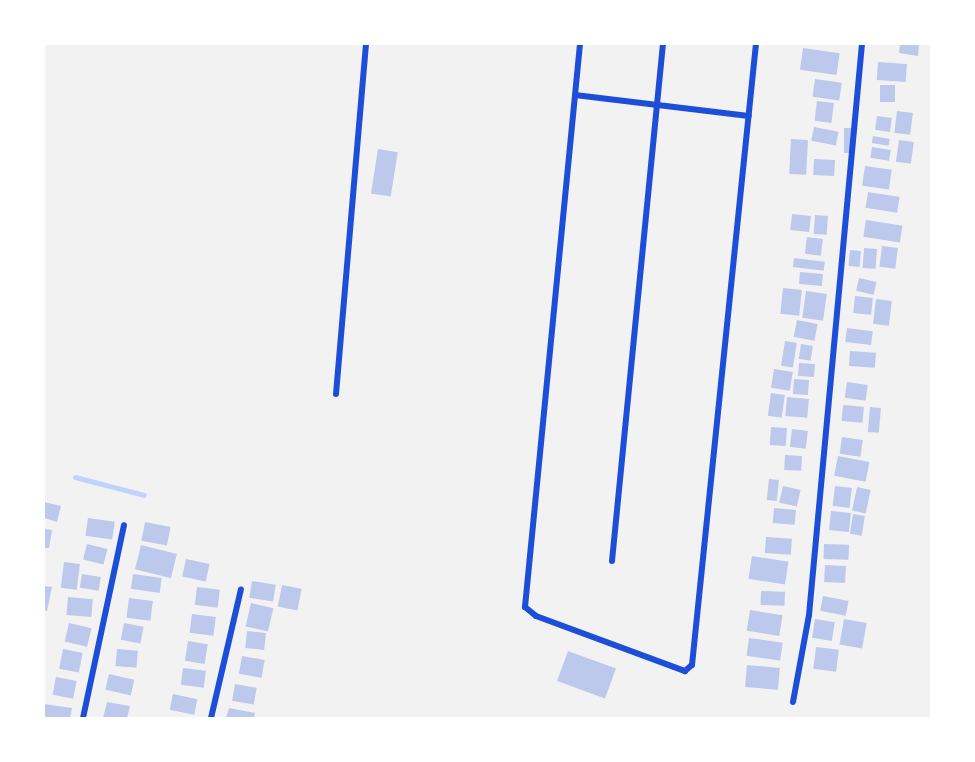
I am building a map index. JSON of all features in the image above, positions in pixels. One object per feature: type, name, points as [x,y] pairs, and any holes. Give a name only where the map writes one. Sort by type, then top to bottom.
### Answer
[{"type":"street","points":[[336,394],[366,44]]},
{"type":"street","points":[[580,44],[525,607],[536,616],[685,671],[692,665],[756,44]]},
{"type":"street","points":[[612,561],[663,44]]},
{"type":"street","points":[[793,702],[808,615],[862,44]]},
{"type":"street","points":[[575,95],[749,116]]},
{"type":"street","points":[[83,718],[124,525]]},
{"type":"street","points":[[211,718],[241,589]]},
{"type":"building","points":[[900,44],[919,44],[918,56],[899,53]]},
{"type":"building","points":[[803,48],[840,53],[837,75],[800,70]]},
{"type":"building","points":[[878,62],[907,64],[906,82],[877,80]]},
{"type":"building","points":[[815,79],[842,83],[839,101],[812,97]]},
{"type":"building","points":[[880,85],[895,85],[895,102],[880,102]]},
{"type":"building","points":[[817,101],[834,103],[831,123],[815,121]]},
{"type":"building","points":[[897,111],[913,113],[910,135],[894,133]]},
{"type":"building","points":[[877,116],[892,118],[890,132],[875,130]]},
{"type":"building","points":[[814,127],[839,132],[836,146],[811,141]]},
{"type":"building","points":[[844,128],[852,128],[852,153],[844,153]]},
{"type":"building","points":[[873,136],[890,139],[889,146],[872,143]]},
{"type":"building","points":[[791,139],[808,140],[806,175],[789,174]]},
{"type":"building","points":[[899,140],[914,142],[911,164],[896,162]]},
{"type":"building","points":[[872,147],[891,150],[889,161],[870,158]]},
{"type":"building","points":[[378,149],[398,152],[391,197],[371,193]]},
{"type":"building","points":[[814,159],[835,160],[834,176],[813,175]]},
{"type":"building","points":[[865,166],[892,170],[889,190],[862,186]]},
{"type":"building","points":[[868,192],[900,197],[897,213],[865,208]]},
{"type":"building","points":[[792,214],[811,216],[809,232],[790,230]]},
{"type":"building","points":[[815,215],[828,216],[827,235],[814,234]]},
{"type":"building","points":[[866,220],[903,226],[900,243],[863,237]]},
{"type":"building","points":[[807,237],[823,239],[821,256],[805,254]]},
{"type":"building","points":[[882,246],[898,248],[895,269],[879,267]]},
{"type":"building","points":[[864,248],[877,249],[876,269],[863,268]]},
{"type":"building","points":[[850,250],[861,251],[860,267],[849,266]]},
{"type":"building","points":[[794,258],[825,262],[824,271],[793,267]]},
{"type":"building","points":[[800,272],[823,274],[822,286],[799,284]]},
{"type":"building","points":[[859,278],[877,282],[874,295],[856,291]]},
{"type":"building","points":[[783,288],[802,290],[799,316],[780,314]]},
{"type":"building","points":[[806,291],[827,294],[823,321],[802,318]]},
{"type":"building","points":[[855,296],[873,298],[871,315],[853,313]]},
{"type":"building","points":[[876,299],[892,301],[889,326],[873,324]]},
{"type":"building","points":[[797,320],[818,324],[814,341],[794,337]]},
{"type":"building","points":[[847,328],[873,331],[871,345],[845,342]]},
{"type":"building","points":[[785,341],[797,343],[793,368],[781,366]]},
{"type":"building","points":[[801,344],[813,346],[811,361],[799,359]]},
{"type":"building","points":[[850,351],[876,353],[875,368],[849,366]]},
{"type":"building","points":[[799,363],[815,364],[814,377],[798,376]]},
{"type":"building","points":[[774,369],[793,372],[790,391],[771,388]]},
{"type":"building","points":[[794,379],[809,380],[808,395],[793,394]]},
{"type":"building","points":[[847,382],[868,385],[866,401],[845,398]]},
{"type":"building","points":[[771,393],[785,395],[782,418],[768,416]]},
{"type":"building","points":[[787,397],[809,399],[807,418],[785,416]]},
{"type":"building","points":[[843,405],[864,407],[863,423],[842,421]]},
{"type":"building","points":[[870,407],[881,408],[879,433],[868,432]]},
{"type":"building","points":[[771,427],[787,428],[786,446],[770,445]]},
{"type":"building","points":[[792,429],[808,431],[806,449],[790,447]]},
{"type":"building","points":[[842,437],[863,440],[860,457],[840,454]]},
{"type":"building","points":[[785,455],[802,456],[801,471],[784,470]]},
{"type":"building","points":[[838,456],[869,462],[866,482],[834,476]]},
{"type":"building","points":[[769,479],[779,480],[777,501],[767,500]]},
{"type":"building","points":[[783,486],[801,490],[797,507],[779,503]]},
{"type":"building","points":[[835,486],[852,488],[849,508],[833,506]]},
{"type":"building","points":[[857,487],[871,490],[866,513],[852,510]]},
{"type":"building","points":[[44,502],[61,506],[57,522],[44,518]]},
{"type":"building","points":[[774,508],[796,510],[795,525],[773,523]]},
{"type":"building","points":[[831,511],[851,513],[849,532],[829,530]]},
{"type":"building","points":[[853,514],[865,516],[862,536],[850,534]]},
{"type":"building","points":[[88,518],[115,522],[112,540],[85,536]]},
{"type":"building","points":[[145,522],[171,527],[167,546],[141,541]]},
{"type":"building","points":[[44,529],[52,530],[49,548],[44,548]]},
{"type":"building","points":[[766,537],[792,539],[791,555],[765,553]]},
{"type":"building","points":[[87,544],[107,549],[104,565],[83,560]]},
{"type":"building","points":[[824,544],[849,545],[848,560],[823,559]]},
{"type":"building","points":[[141,545],[177,554],[171,578],[135,569]]},
{"type":"building","points":[[752,556],[789,562],[785,585],[748,579]]},
{"type":"building","points":[[186,559],[209,564],[206,582],[182,577]]},
{"type":"building","points":[[64,562],[80,564],[77,590],[61,588]]},
{"type":"building","points":[[825,565],[846,566],[845,583],[824,582]]},
{"type":"building","points":[[82,574],[101,577],[99,591],[80,588]]},
{"type":"building","points":[[133,574],[162,578],[160,593],[131,589]]},
{"type":"building","points":[[252,581],[276,585],[273,602],[249,598]]},
{"type":"building","points":[[282,585],[302,589],[297,610],[278,607]]},
{"type":"building","points":[[44,586],[52,587],[47,611],[44,610]]},
{"type":"building","points":[[197,587],[220,590],[218,608],[195,605]]},
{"type":"building","points":[[761,591],[785,592],[784,606],[761,605]]},
{"type":"building","points":[[823,596],[849,601],[846,616],[820,611]]},
{"type":"building","points":[[68,597],[93,599],[91,617],[66,615]]},
{"type":"building","points":[[129,598],[153,601],[150,621],[127,618]]},
{"type":"building","points":[[251,603],[273,608],[268,632],[246,626]]},
{"type":"building","points":[[750,610],[783,615],[779,636],[747,631]]},
{"type":"building","points":[[192,614],[216,617],[214,636],[190,633]]},
{"type":"building","points":[[815,619],[835,622],[832,641],[812,638]]},
{"type":"building","points":[[844,619],[867,623],[862,649],[839,645]]},
{"type":"building","points":[[69,623],[91,628],[87,647],[65,642]]},
{"type":"building","points":[[124,623],[144,627],[140,644],[121,640]]},
{"type":"building","points":[[247,631],[266,633],[264,650],[245,648]]},
{"type":"building","points":[[749,638],[783,643],[780,661],[746,656]]},
{"type":"building","points":[[188,641],[208,644],[205,664],[185,661]]},
{"type":"building","points":[[816,647],[839,650],[836,672],[813,669]]},
{"type":"building","points":[[63,649],[83,653],[79,672],[59,669]]},
{"type":"building","points":[[117,649],[138,651],[136,668],[116,666]]},
{"type":"building","points":[[568,651],[616,668],[605,699],[557,681]]},
{"type":"building","points":[[242,656],[265,660],[262,678],[239,674]]},
{"type":"building","points":[[747,665],[780,668],[778,690],[745,687]]},
{"type":"building","points":[[183,668],[206,671],[204,688],[181,685]]},
{"type":"building","points":[[109,674],[134,680],[131,695],[105,690]]},
{"type":"building","points":[[56,677],[77,681],[73,699],[53,695]]},
{"type":"building","points":[[235,684],[257,688],[254,705],[232,701]]},
{"type":"building","points":[[173,694],[197,699],[194,715],[170,710]]},
{"type":"building","points":[[107,702],[130,706],[127,718],[103,718]]},
{"type":"building","points":[[44,704],[72,708],[70,718],[44,718]]},
{"type":"building","points":[[229,708],[255,713],[254,718],[226,718]]},
{"type":"waterway","points":[[75,477],[144,495]]}]
